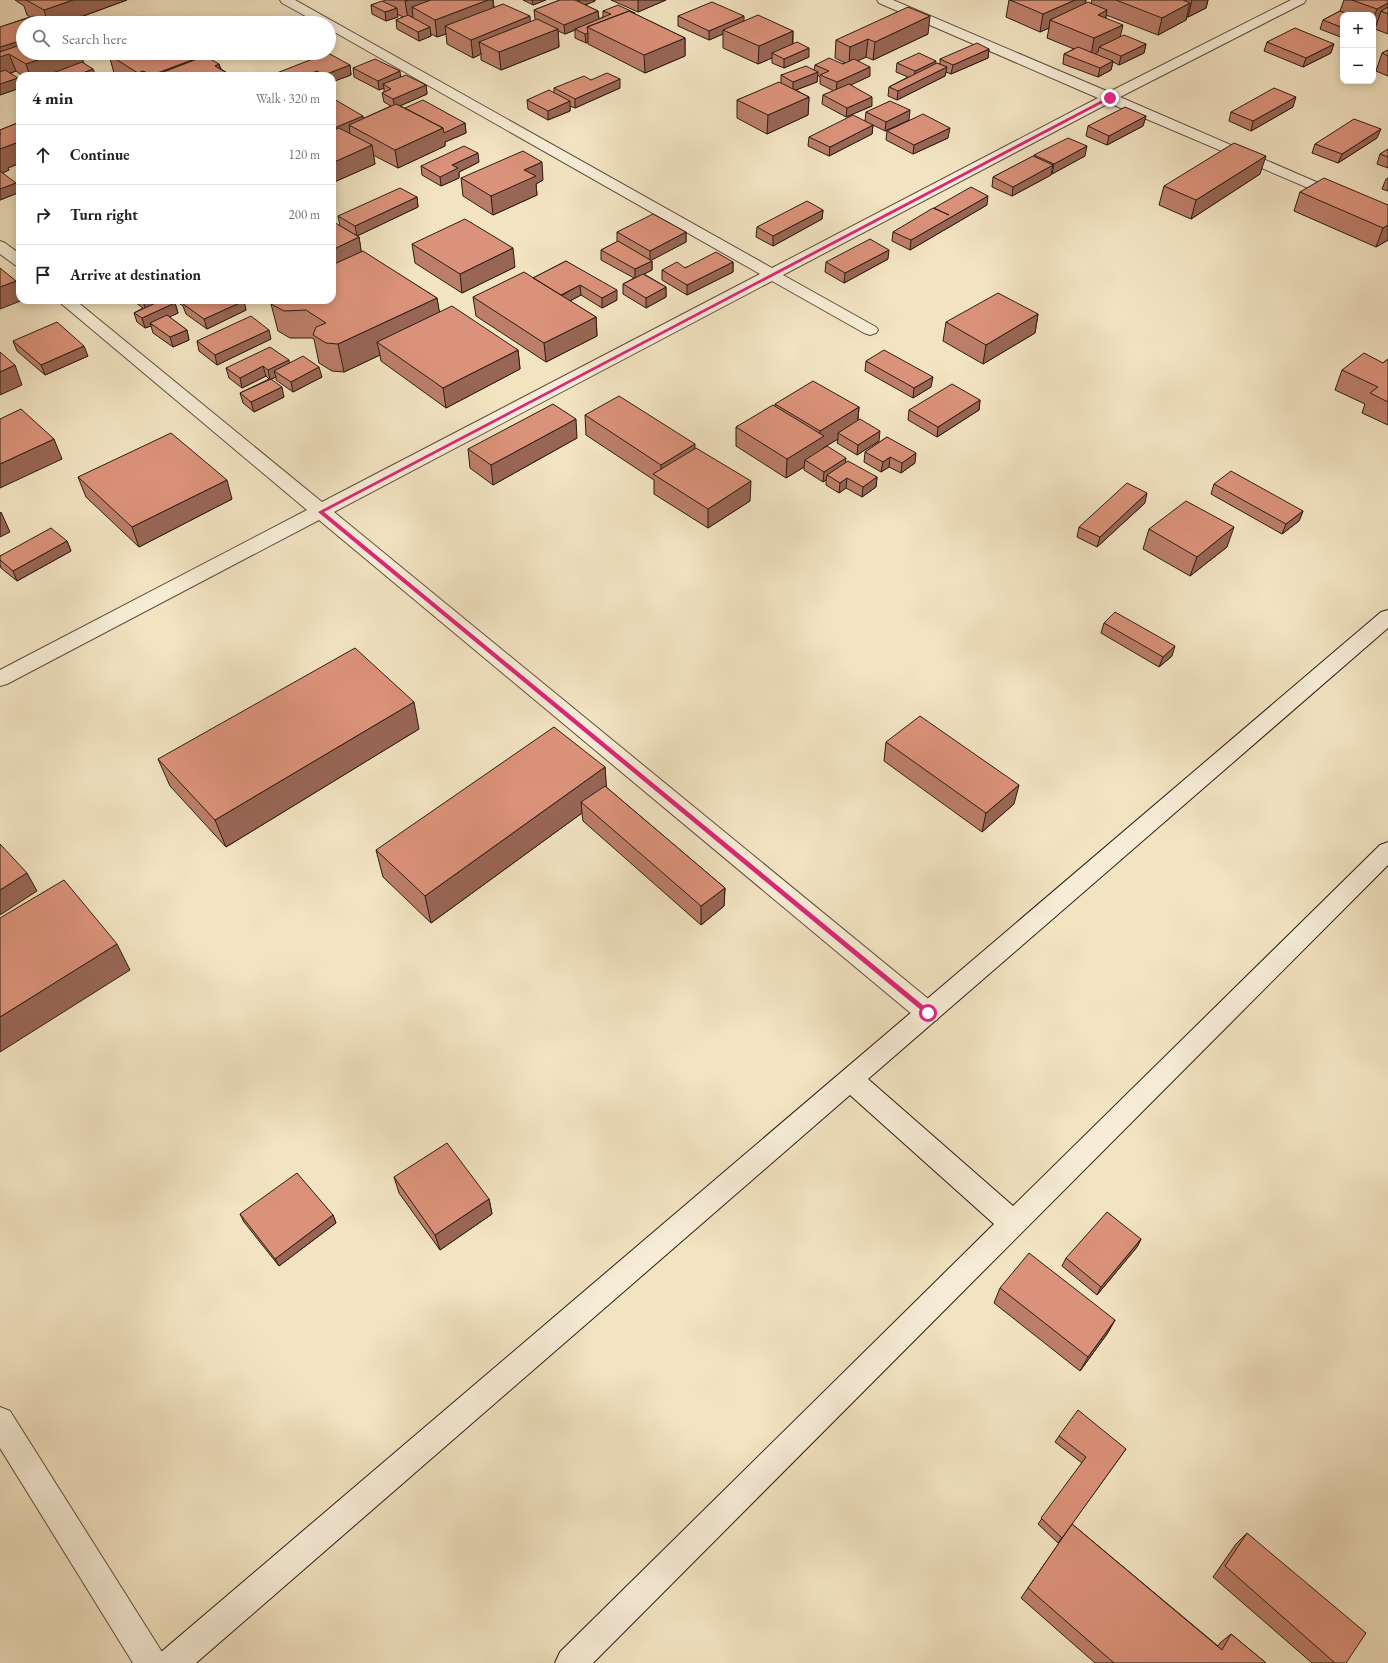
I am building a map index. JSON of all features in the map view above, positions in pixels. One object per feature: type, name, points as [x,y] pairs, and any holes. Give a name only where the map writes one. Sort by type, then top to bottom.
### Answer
[{"type":"street","points":[[286,0],[314,16]]},
{"type":"street","points":[[883,0],[1388,218]]},
{"type":"street","points":[[0,679],[1300,0]]},
{"type":"street","points":[[336,29],[870,330]]},
{"type":"street","points":[[0,246],[16,259]]},
{"type":"street","points":[[71,304],[320,512],[928,1013]]},
{"type":"street","points":[[172,1663],[1388,617]]},
{"type":"street","points":[[571,1663],[1388,851]]},
{"type":"street","points":[[850,1079],[1013,1224]]},
{"type":"street","points":[[0,1421],[151,1663]]},
{"type":"building","points":[[26,0],[73,0],[44,10]]},
{"type":"building","points":[[431,0],[488,0],[435,20],[412,7]]},
{"type":"building","points":[[560,0],[575,0],[598,11],[564,25],[534,10]]},
{"type":"building","points":[[1010,0],[1075,0],[1043,14]]},
{"type":"building","points":[[1116,0],[1183,0],[1190,3],[1162,18]]},
{"type":"building","points":[[1352,0],[1388,0],[1388,3],[1377,9]]},
{"type":"building","points":[[382,1],[397,8],[385,12],[371,5]]},
{"type":"building","points":[[712,2],[744,16],[709,31],[678,16]]},
{"type":"building","points":[[1088,2],[1107,10],[1098,15],[1123,25],[1094,38],[1050,20]]},
{"type":"building","points":[[503,4],[530,16],[471,40],[445,26]]},
{"type":"building","points":[[618,5],[635,13],[629,11],[587,27],[588,33],[585,34],[575,29],[611,14],[603,11]]},
{"type":"building","points":[[908,7],[930,16],[875,42],[868,39],[850,47],[836,40]]},
{"type":"building","points":[[1388,7],[1388,14],[1381,11]]},
{"type":"building","points":[[629,11],[685,38],[644,55],[587,27]]},
{"type":"building","points":[[1340,11],[1343,12],[1340,12],[1340,27],[1323,20]]},
{"type":"building","points":[[408,15],[430,27],[418,32],[396,20]]},
{"type":"building","points":[[758,15],[793,31],[759,46],[723,30]]},
{"type":"building","points":[[537,19],[558,29],[499,52],[479,42]]},
{"type":"building","points":[[16,22],[16,42],[0,47],[0,27]]},
{"type":"building","points":[[1295,28],[1334,44],[1306,58],[1267,42]]},
{"type":"building","points":[[1124,35],[1146,44],[1121,56],[1099,47]]},
{"type":"building","points":[[797,42],[809,48],[784,59],[772,53]]},
{"type":"building","points":[[977,43],[989,49],[953,65],[940,59]]},
{"type":"building","points":[[16,46],[16,58],[9,54],[0,57],[0,52]]},
{"type":"building","points":[[1078,47],[1113,61],[1100,68],[1064,54]]},
{"type":"building","points":[[1388,50],[1388,56],[1382,53]]},
{"type":"building","points":[[919,53],[936,61],[915,71],[897,63]]},
{"type":"building","points":[[336,57],[350,65],[332,72],[279,72],[310,60],[336,60]]},
{"type":"building","points":[[829,58],[843,64],[854,59],[870,67],[837,82],[820,75],[829,71],[815,65]]},
{"type":"building","points":[[375,59],[400,71],[378,81],[353,68]]},
{"type":"building","points":[[19,60],[38,60],[26,64]]},
{"type":"building","points":[[117,60],[192,60],[160,72],[136,72]]},
{"type":"building","points":[[195,60],[212,60],[219,64],[215,66],[225,72],[163,72]]},
{"type":"building","points":[[82,62],[93,69],[85,72],[56,72]]},
{"type":"building","points":[[937,63],[947,67],[898,91],[889,87]]},
{"type":"building","points":[[806,66],[818,72],[793,82],[781,75]]},
{"type":"building","points":[[5,70],[16,77],[16,79],[0,84],[0,72]]},
{"type":"building","points":[[607,73],[620,79],[575,99],[554,88],[584,76],[591,80]]},
{"type":"building","points":[[406,75],[426,85],[393,99],[382,93],[391,89],[383,84]]},
{"type":"building","points":[[779,82],[809,97],[768,115],[737,100]]},
{"type":"building","points":[[849,84],[872,97],[847,108],[823,95]]},
{"type":"building","points":[[1274,88],[1296,97],[1253,121],[1231,112]]},
{"type":"building","points":[[549,90],[570,101],[548,111],[527,100]]},
{"type":"building","points":[[336,100],[363,116],[336,127]]},
{"type":"building","points":[[423,100],[465,123],[444,133],[443,128],[405,108]]},
{"type":"building","points":[[890,101],[910,110],[886,122],[866,112]]},
{"type":"building","points":[[396,104],[443,128],[395,150],[349,125]]},
{"type":"building","points":[[1125,107],[1146,116],[1109,136],[1088,126]]},
{"type":"building","points":[[923,114],[950,128],[914,145],[887,131]]},
{"type":"building","points":[[853,115],[873,125],[830,147],[809,137]]},
{"type":"building","points":[[1354,119],[1381,129],[1342,154],[1315,144]]},
{"type":"building","points":[[16,124],[16,143],[0,149],[0,130]]},
{"type":"building","points":[[339,128],[372,145],[336,161],[336,129]]},
{"type":"building","points":[[1068,138],[1087,146],[1054,164],[1034,155]]},
{"type":"building","points":[[1234,143],[1266,156],[1196,200],[1164,186]]},
{"type":"building","points":[[464,146],[478,153],[452,165],[458,168],[440,177],[421,166]]},
{"type":"building","points":[[1388,149],[1388,157],[1380,154]]},
{"type":"building","points":[[523,151],[542,162],[524,170],[536,176],[491,196],[461,178]]},
{"type":"building","points":[[1033,156],[1053,165],[1013,187],[993,177]]},
{"type":"building","points":[[0,171],[16,183],[0,189]]},
{"type":"building","points":[[1324,178],[1388,205],[1388,225],[1383,228],[1300,192]]},
{"type":"building","points":[[971,187],[988,196],[911,240],[893,232],[933,208],[949,215],[934,208]]},
{"type":"building","points":[[400,188],[417,197],[355,226],[338,216]]},
{"type":"building","points":[[807,201],[823,210],[773,236],[757,227]]},
{"type":"building","points":[[653,214],[686,232],[650,251],[617,232]]},
{"type":"building","points":[[465,219],[513,248],[460,274],[412,244]]},
{"type":"building","points":[[336,223],[359,237],[336,248]]},
{"type":"building","points":[[870,239],[889,250],[845,273],[826,262]]},
{"type":"building","points":[[618,241],[652,261],[635,269],[601,250]]},
{"type":"building","points":[[363,251],[437,298],[338,344],[326,343],[313,335],[316,327],[326,323],[306,310],[284,311],[271,304],[336,304],[336,263]]},
{"type":"building","points":[[716,252],[733,262],[687,285],[662,270],[677,262],[685,268]]},
{"type":"building","points":[[566,261],[617,290],[602,298],[580,285],[561,295],[533,278]]},
{"type":"building","points":[[0,268],[16,281],[0,287]]},
{"type":"building","points":[[524,272],[596,317],[544,343],[473,297]]},
{"type":"building","points":[[643,274],[666,287],[646,298],[623,284]]},
{"type":"building","points":[[998,293],[1038,314],[986,345],[946,322]]},
{"type":"building","points":[[153,304],[173,304],[142,318],[134,313]]},
{"type":"building","points":[[183,304],[237,304],[204,319]]},
{"type":"building","points":[[452,306],[518,350],[443,388],[377,342]]},
{"type":"building","points":[[167,315],[187,330],[170,337],[150,323]]},
{"type":"building","points":[[251,316],[269,330],[215,355],[197,341]]},
{"type":"building","points":[[57,322],[84,346],[41,365],[13,341]]},
{"type":"building","points":[[270,347],[289,360],[268,370],[263,366],[240,378],[226,368]]},
{"type":"building","points":[[884,350],[933,377],[914,388],[866,361]]},
{"type":"building","points":[[0,352],[15,365],[0,372]]},
{"type":"building","points":[[1364,353],[1383,363],[1388,359],[1388,402],[1370,393],[1378,387],[1342,370]]},
{"type":"building","points":[[303,356],[319,367],[291,382],[274,371]]},
{"type":"building","points":[[271,379],[282,387],[251,402],[240,393]]},
{"type":"building","points":[[813,381],[859,407],[820,431],[775,404]]},
{"type":"building","points":[[952,384],[980,400],[938,427],[909,410]]},
{"type":"building","points":[[619,396],[695,444],[661,465],[585,415]]},
{"type":"building","points":[[553,404],[576,419],[491,465],[468,449]]},
{"type":"building","points":[[773,405],[824,436],[787,459],[736,427]]},
{"type":"building","points":[[21,409],[54,439],[0,464],[0,419]]},
{"type":"building","points":[[860,419],[880,431],[858,445],[838,433]]},
{"type":"building","points":[[171,433],[227,480],[132,527],[78,477]]},
{"type":"building","points":[[887,437],[916,453],[902,463],[890,457],[883,462],[865,452]]},
{"type":"building","points":[[827,446],[846,458],[824,472],[805,460]]},
{"type":"building","points":[[696,448],[751,481],[708,509],[653,474]]},
{"type":"building","points":[[848,461],[877,477],[863,487],[847,478],[840,483],[827,475]]},
{"type":"building","points":[[1231,471],[1303,511],[1286,524],[1214,484]]},
{"type":"building","points":[[1127,483],[1147,493],[1100,537],[1079,527]]},
{"type":"building","points":[[1186,501],[1234,527],[1197,557],[1149,529]]},
{"type":"building","points":[[51,528],[67,541],[13,571],[0,560],[0,556]]},
{"type":"building","points":[[1115,612],[1175,646],[1163,657],[1104,623]]},
{"type":"building","points":[[355,648],[414,702],[215,820],[158,759]]},
{"type":"building","points":[[920,716],[1019,785],[986,813],[886,742]]},
{"type":"building","points":[[554,727],[605,767],[425,896],[376,850]]},
{"type":"building","points":[[605,786],[725,888],[701,906],[581,802]]},
{"type":"building","points":[[0,844],[27,873],[0,890]]},
{"type":"building","points":[[64,880],[117,944],[0,1017],[0,918]]},
{"type":"building","points":[[447,1143],[489,1199],[435,1235],[394,1177]]},
{"type":"building","points":[[297,1173],[333,1215],[275,1259],[240,1214]]},
{"type":"building","points":[[1107,1212],[1141,1239],[1101,1287],[1066,1258]]},
{"type":"building","points":[[1029,1253],[1115,1320],[1088,1357],[1000,1288]]},
{"type":"building","points":[[1078,1410],[1126,1449],[1062,1538],[1041,1518],[1086,1457],[1059,1436]]},
{"type":"building","points":[[1072,1524],[1222,1650],[1231,1634],[1266,1663],[1114,1663],[1028,1588]]},
{"type":"building","points":[[1247,1533],[1366,1633],[1346,1663],[1335,1663],[1225,1566]]},
{"type":"route","points":[[928,1013],[320,512],[1110,98]]}]
